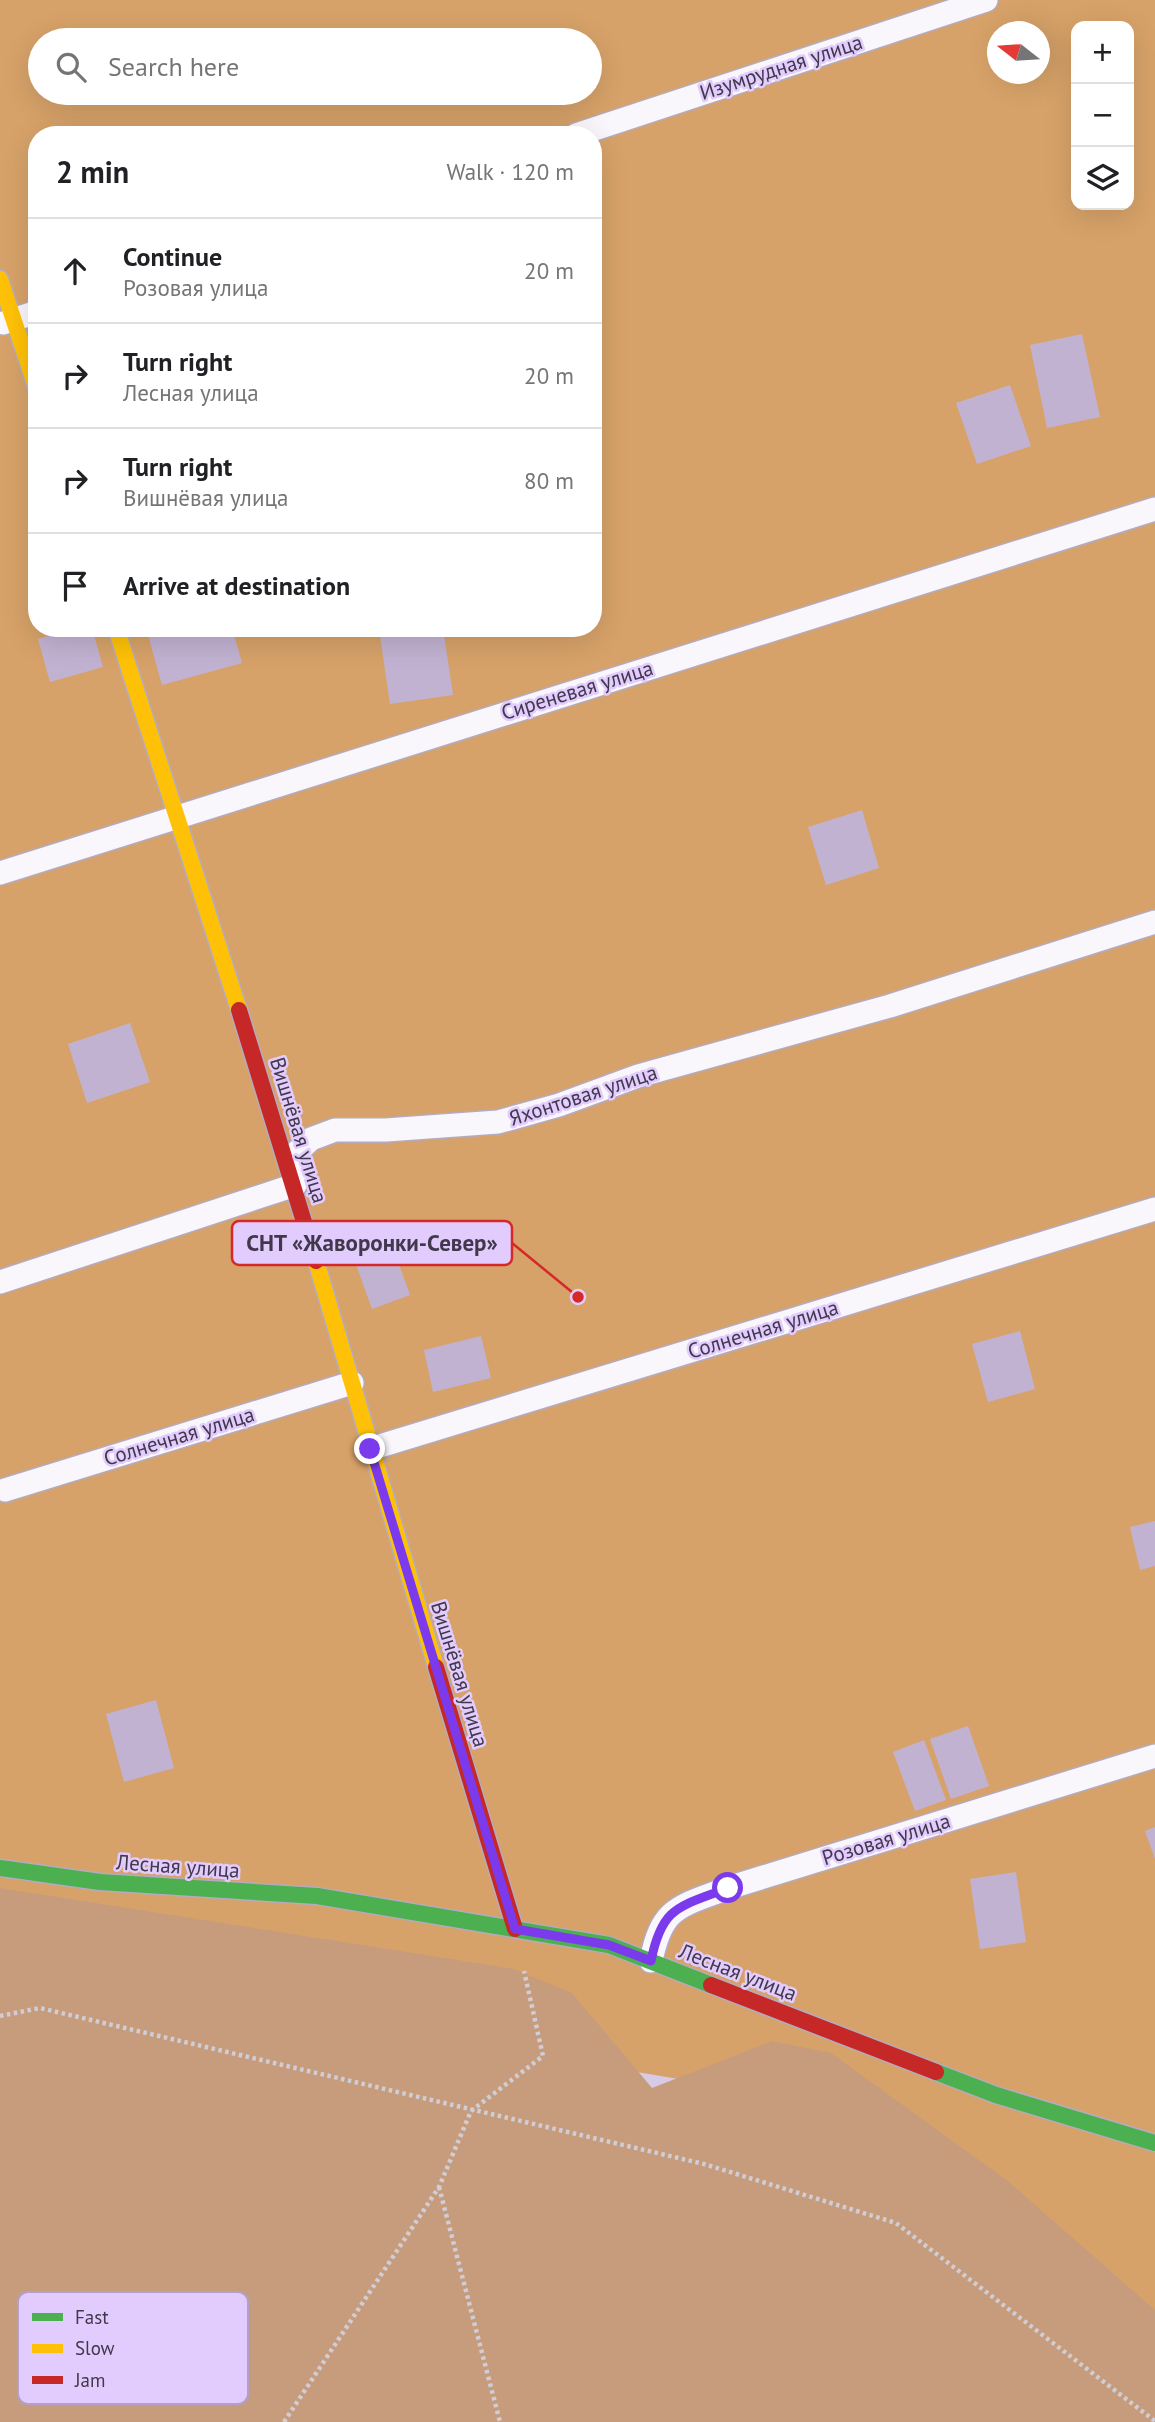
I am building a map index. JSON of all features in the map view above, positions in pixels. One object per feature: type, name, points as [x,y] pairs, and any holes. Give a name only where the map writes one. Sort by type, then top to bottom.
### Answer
[{"type":"street","points":[[0,279],[7,322],[28,370]]},
{"type":"street","name":"Вишнёвая улица","points":[[119,637],[295,1185],[370,1449],[515,1929]]},
{"type":"street","name":"Лесная улица","points":[[0,1868],[100,1882],[317,1896],[609,1945],[996,2095],[1155,2143]]},
{"type":"lane","name":"Изумрудная улица","points":[[602,126],[986,0]]},
{"type":"lane","points":[[7,322],[28,315]]},
{"type":"lane","name":"Сиреневая улица","points":[[0,873],[178,814],[1155,509]]},
{"type":"lane","name":"Яхонтовая улица","points":[[295,1185],[297,1152],[311,1139],[335,1130],[386,1130],[498,1122],[559,1105],[638,1076],[890,1006],[1155,922]]},
{"type":"lane","points":[[0,1282],[295,1185]]},
{"type":"lane","name":"Солнечная улица","points":[[370,1449],[1155,1209]]},
{"type":"lane","name":"Солнечная улица","points":[[5,1490],[352,1383]]},
{"type":"lane","name":"Розовая улица","points":[[651,1961],[657,1931],[668,1915],[686,1904],[728,1888],[1155,1756]]},
{"type":"path","points":[[284,2422],[439,2187],[471,2111],[543,2056],[515,1929]]},
{"type":"path","points":[[0,2016],[40,2007],[704,2164],[896,2223],[1155,2421]]},
{"type":"path","points":[[439,2187],[500,2422]]},
{"type":"shaded area","points":[[0,0],[1155,0],[1155,2383],[841,2106],[0,1966]]},
{"type":"shaded area","points":[[0,1888],[514,1969],[572,1993],[652,2088],[772,2041],[831,2053],[1009,2182],[1155,2310],[1155,2422],[0,2422]]},
{"type":"building","points":[[1082,334],[1100,417],[1047,428],[1030,345]]},
{"type":"building","points":[[1010,385],[1031,446],[977,464],[956,403]]},
{"type":"building","points":[[95,637],[103,667],[50,682],[38,639]]},
{"type":"building","points":[[149,637],[235,637],[242,663],[162,685]]},
{"type":"building","points":[[380,637],[444,637],[453,695],[390,704]]},
{"type":"building","points":[[862,810],[879,868],[826,885],[808,827]]},
{"type":"building","points":[[130,1023],[150,1082],[87,1103],[68,1044]]},
{"type":"building","points":[[392,1245],[410,1295],[372,1309],[354,1259]]},
{"type":"building","points":[[1020,1331],[1035,1389],[988,1402],[972,1344]]},
{"type":"building","points":[[481,1336],[491,1378],[433,1392],[424,1350]]},
{"type":"building","points":[[1155,1521],[1155,1566],[1140,1570],[1130,1527]]},
{"type":"building","points":[[156,1700],[174,1768],[124,1782],[106,1714]]},
{"type":"building","points":[[968,1726],[989,1786],[951,1799],[930,1739]]},
{"type":"building","points":[[924,1740],[946,1800],[915,1811],[893,1752]]},
{"type":"building","points":[[1155,1827],[1155,1859],[1145,1831]]},
{"type":"building","points":[[1016,1872],[1026,1942],[980,1949],[970,1879]]},
{"type":"traffic: fast","points":[[0,1868],[100,1882],[317,1896],[609,1945],[711,1985]]},
{"type":"traffic: fast","points":[[936,2072],[996,2095],[1155,2143]]},
{"type":"traffic: slow","points":[[0,279],[28,363]]},
{"type":"traffic: slow","points":[[119,637],[239,1010]]},
{"type":"traffic: slow","points":[[316,1261],[436,1667]]},
{"type":"traffic: jam","points":[[239,1010],[316,1261]]},
{"type":"traffic: jam","points":[[436,1667],[515,1929]]},
{"type":"traffic: jam","points":[[711,1985],[936,2072]]},
{"type":"place","name":"СНТ «Жаворонки-Север»","points":[[578,1297]]},
{"type":"route","points":[[370,1449],[515,1929],[609,1945],[651,1961],[657,1931],[668,1915],[686,1904],[728,1888]]}]
